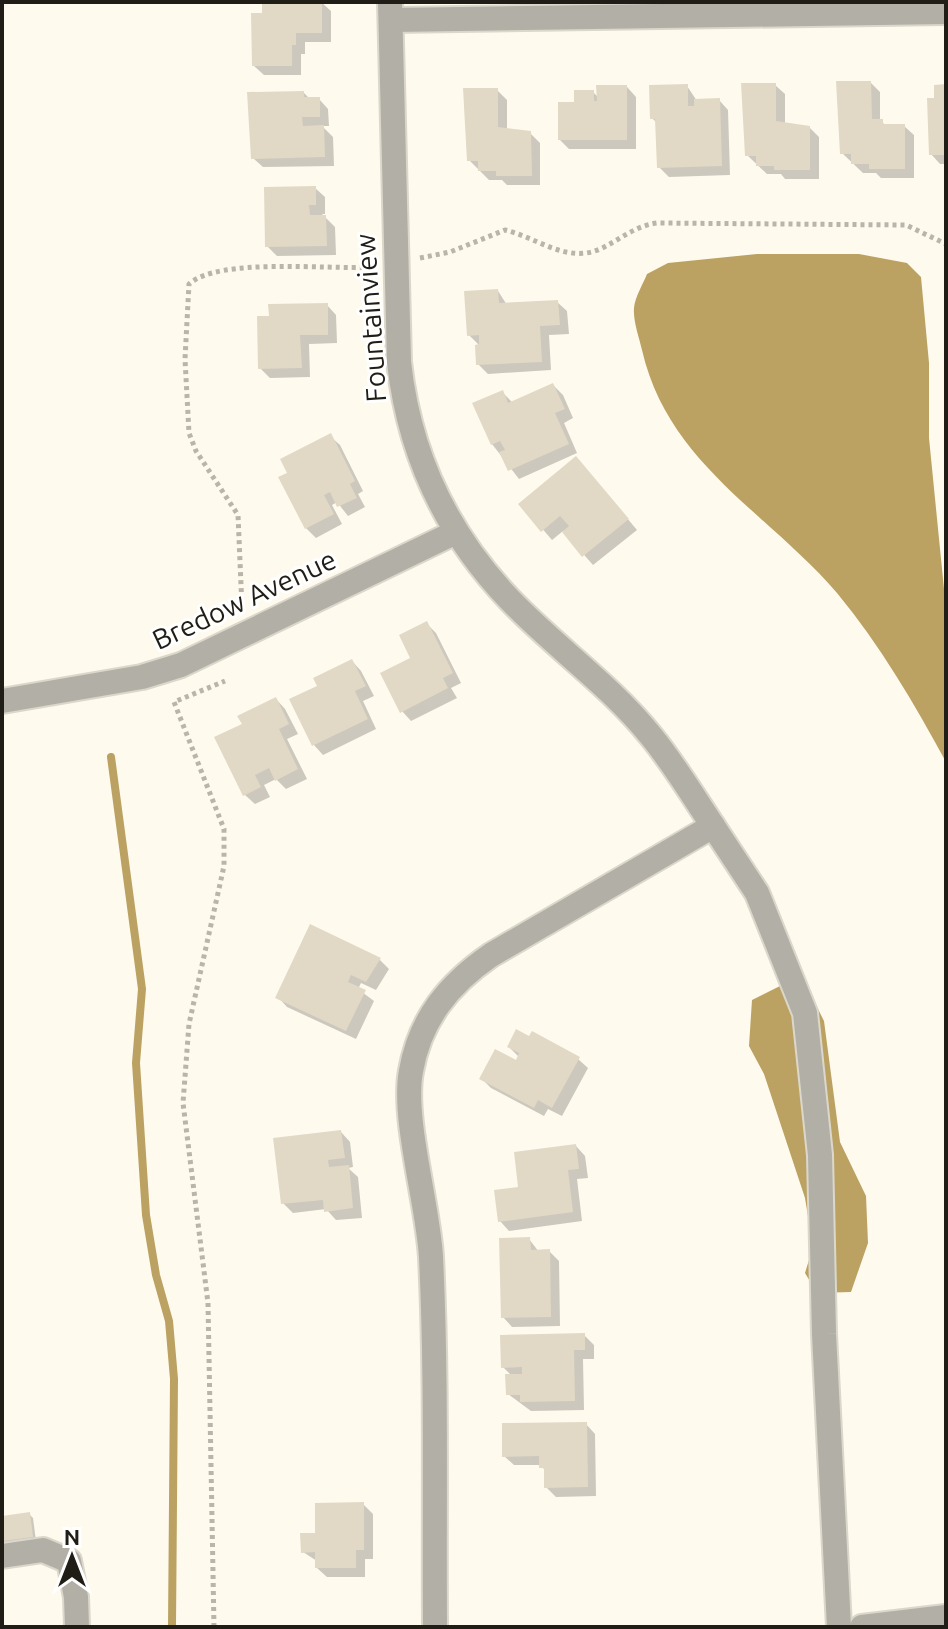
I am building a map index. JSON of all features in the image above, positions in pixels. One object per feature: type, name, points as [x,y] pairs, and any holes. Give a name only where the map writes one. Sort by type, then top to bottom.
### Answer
[{"type":"street","points":[[390,11],[946,12]]},
{"type":"street","name":"Fountainview","points":[[390,11],[399,362],[408,419],[428,482],[456,532],[510,600],[650,735],[757,893],[805,1013],[820,1155],[824,1334],[839,1627]]},
{"type":"street","name":"Bredow Avenue","points":[[2,701],[142,677],[181,665],[456,532]]},
{"type":"street","points":[[435,1627],[431,1259],[409,1088],[420,1039],[441,998],[473,967],[713,826]]},
{"type":"street","points":[[2,1556],[43,1550],[69,1561],[76,1597],[77,1627]]},
{"type":"street","points":[[862,1627],[946,1617]]},
{"type":"path","points":[[249,632],[242,611],[238,515],[196,451],[189,433],[185,359],[189,284],[200,274],[226,269],[395,265],[450,252],[505,230],[570,254],[585,254],[602,249],[624,233],[657,223],[906,225],[946,244]]},
{"type":"path","points":[[214,1627],[208,1303],[183,1103],[189,1024],[224,866],[224,829],[174,702],[225,681]]},
{"type":"shaded area","points":[[757,254],[859,254],[907,263],[921,277],[929,363],[929,438],[946,609],[946,762],[896,675],[853,613],[809,564],[696,455],[673,424],[655,390],[634,313],[636,299],[647,274],[668,263]]},
{"type":"shaded area","points":[[782,985],[810,993],[824,1021],[840,1142],[866,1196],[868,1243],[851,1292],[817,1293],[805,1273],[813,1247],[805,1198],[764,1074],[749,1046],[752,1000]]},
{"type":"building","points":[[322,2],[322,33],[296,33],[296,45],[292,45],[292,66],[252,66],[251,13],[262,13],[262,3]]},
{"type":"building","points":[[836,81],[871,81],[872,119],[883,119],[883,124],[905,124],[905,169],[869,169],[869,164],[851,164],[851,154],[840,154]]},
{"type":"building","points":[[741,83],[776,83],[776,121],[810,126],[810,170],[774,170],[774,166],[756,166],[756,156],[745,156]]},
{"type":"building","points":[[688,84],[688,106],[694,106],[694,99],[720,98],[722,166],[657,168],[655,119],[650,119],[649,85]]},
{"type":"building","points":[[946,84],[946,155],[929,155],[927,98],[934,98],[934,85]]},
{"type":"building","points":[[596,85],[627,85],[627,140],[558,140],[558,102],[574,102],[574,90],[594,90],[594,101],[597,101]]},
{"type":"building","points":[[463,88],[498,88],[498,127],[531,131],[532,176],[496,176],[496,171],[478,171],[478,161],[467,161]]},
{"type":"building","points":[[304,91],[304,97],[320,97],[320,117],[302,117],[303,126],[324,125],[325,157],[251,159],[247,92]]},
{"type":"building","points":[[316,186],[316,205],[309,205],[310,215],[326,215],[327,246],[265,247],[264,187]]},
{"type":"building","points":[[498,289],[499,303],[558,300],[560,325],[540,326],[542,362],[476,365],[475,345],[479,344],[479,335],[467,336],[464,291]]},
{"type":"building","points":[[328,303],[328,335],[300,335],[302,368],[258,369],[257,316],[269,316],[268,304]]},
{"type":"building","points":[[553,383],[565,409],[555,413],[569,444],[508,471],[499,452],[505,450],[500,441],[491,445],[472,403],[503,390],[508,403]]},
{"type":"building","points":[[331,433],[355,481],[350,484],[357,498],[337,507],[330,492],[324,495],[334,514],[305,529],[278,477],[287,473],[280,459]]},
{"type":"building","points":[[576,456],[629,519],[582,557],[562,532],[569,526],[560,516],[541,532],[518,504]]},
{"type":"building","points":[[427,621],[453,673],[443,678],[448,688],[400,713],[380,673],[410,658],[399,635]]},
{"type":"building","points":[[352,659],[366,686],[355,691],[368,719],[312,746],[289,699],[317,686],[313,678]]},
{"type":"building","points":[[276,697],[289,724],[279,729],[298,769],[275,781],[269,768],[255,775],[261,787],[243,796],[214,737],[242,724],[237,716]]},
{"type":"building","points":[[310,924],[381,958],[366,982],[351,975],[348,982],[366,990],[346,1031],[275,998]]},
{"type":"building","points":[[516,1029],[529,1036],[532,1031],[580,1057],[552,1108],[538,1100],[534,1108],[479,1079],[495,1049],[516,1060],[519,1053],[507,1047]]},
{"type":"building","points":[[341,1130],[345,1158],[328,1160],[329,1167],[349,1165],[353,1208],[324,1212],[323,1200],[281,1204],[273,1138]]},
{"type":"building","points":[[576,1144],[579,1169],[568,1170],[573,1212],[498,1222],[494,1190],[518,1187],[514,1152]]},
{"type":"building","points":[[530,1237],[531,1250],[550,1249],[551,1317],[501,1318],[499,1238]]},
{"type":"building","points":[[585,1333],[585,1350],[574,1350],[575,1401],[520,1402],[520,1395],[506,1395],[505,1374],[522,1374],[522,1367],[501,1368],[500,1335]]},
{"type":"building","points":[[587,1422],[588,1487],[544,1488],[544,1468],[539,1468],[539,1456],[502,1457],[502,1423]]},
{"type":"building","points":[[364,1502],[364,1550],[356,1550],[356,1568],[315,1568],[315,1552],[301,1553],[300,1533],[315,1533],[315,1503]]},
{"type":"building","points":[[30,1512],[33,1537],[2,1541],[2,1516]]},
{"type":"waterway","points":[[111,757],[142,989],[136,1063],[146,1215],[156,1275],[169,1321],[174,1379],[172,1627]]}]
